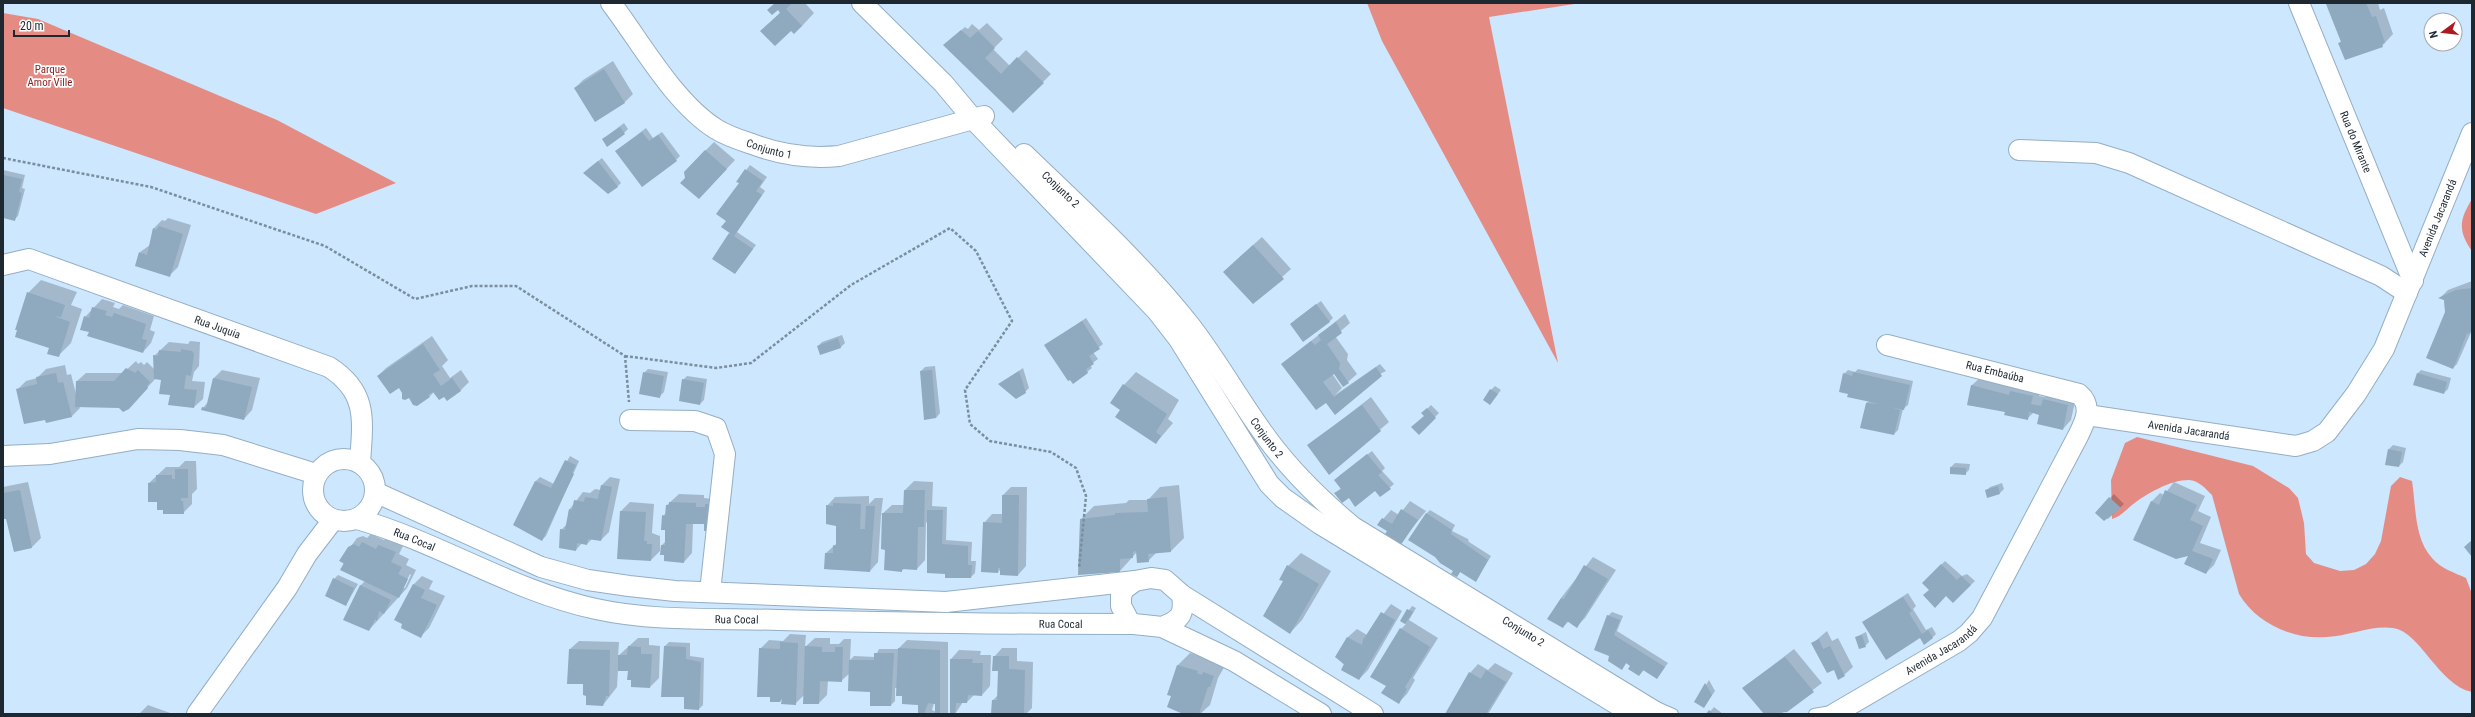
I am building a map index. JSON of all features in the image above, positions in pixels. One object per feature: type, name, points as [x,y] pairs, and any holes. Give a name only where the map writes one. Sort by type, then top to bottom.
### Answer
[{"type":"street","name":"Conjunto 1","points":[[611,3],[657,68],[697,114],[716,129],[763,148],[793,156],[815,158],[839,156],[979,118]]},
{"type":"street","name":"Conjunto 2","points":[[862,3],[979,118],[1090,218],[1163,306],[1210,352],[1268,441],[1290,467],[1332,510],[1350,534]]},
{"type":"street","name":"Rua do Mirante","points":[[2299,3],[2410,287]]},
{"type":"street","name":"Avenida Jacarandá","points":[[1848,710],[1959,641],[1969,633],[1982,618],[2078,436],[2087,415],[2296,446],[2313,441],[2327,432],[2356,394],[2384,349],[2472,133]]},
{"type":"street","points":[[2019,150],[2096,153],[2129,163],[2381,276],[2410,287]]},
{"type":"street","name":"Rua Juquia","points":[[3,265],[29,259],[329,367],[343,376],[354,390],[363,422],[360,462]]},
{"type":"street","name":"Conjunto 2","points":[[1163,306],[1178,338],[1269,484],[1283,498],[1350,534],[1646,712]]},
{"type":"street","name":"Rua Embaúba","points":[[1887,345],[2079,394],[2085,401],[2087,415]]},
{"type":"street","points":[[630,420],[695,421],[716,428],[725,454],[710,592]]},
{"type":"street","points":[[3,456],[50,454],[138,439],[180,440],[223,445],[316,474]]},
{"type":"street","points":[[348,458],[360,462],[372,475],[375,492],[370,508],[357,519],[345,521],[333,520],[323,514],[316,506],[312,484],[316,474],[324,464],[336,459],[348,458]]},
{"type":"street","points":[[375,492],[541,567],[563,574],[629,586],[710,592],[946,602],[1151,578],[1165,580],[1182,595],[1373,714]]},
{"type":"street","name":"Rua Cocal","points":[[357,519],[382,526],[563,602],[628,615],[930,624],[1134,624]]},
{"type":"street","points":[[197,714],[287,588],[308,554],[333,520]]},
{"type":"street","points":[[1135,580],[1129,585],[1121,596],[1122,606],[1129,621],[1134,624],[1162,627],[1234,661],[1321,714]]},
{"type":"street","points":[[1162,627],[1176,622],[1184,608],[1182,595]]},
{"type":"lane","points":[[1646,712],[1655,706],[1673,714]]},
{"type":"lane","points":[[1814,714],[1848,710]]},
{"type":"path","points":[[3,158],[151,188],[325,246],[415,299],[472,286],[516,286],[625,356],[716,368],[751,363],[851,285],[950,228],[976,251],[1012,321],[965,390],[970,424],[990,441],[1051,452],[1076,468],[1086,496],[1081,529],[1077,587]]},
{"type":"path","points":[[625,356],[630,420]]},
{"type":"green space","points":[[1367,3],[1581,3],[1489,17],[1558,363],[1382,41]]},
{"type":"green space","name":"Parque Amor Ville","points":[[3,13],[38,19],[277,120],[396,183],[316,214],[3,108]]},
{"type":"green space","points":[[2472,199],[2472,251],[2464,237],[2462,225],[2465,213]]},
{"type":"green space","points":[[2137,437],[2253,466],[2289,488],[2298,498],[2304,523],[2306,554],[2314,563],[2340,571],[2354,570],[2366,564],[2375,554],[2381,541],[2391,486],[2400,477],[2412,481],[2419,531],[2426,550],[2439,565],[2466,578],[2472,594],[2472,692],[2449,680],[2412,639],[2403,632],[2393,628],[2376,628],[2335,636],[2314,637],[2301,636],[2277,628],[2265,621],[2246,604],[2239,594],[2212,495],[2202,485],[2192,480],[2174,482],[2159,488],[2144,496],[2120,515],[2112,519],[2111,480],[2125,443]]},
{"type":"building","points":[[775,3],[792,3],[786,9],[802,26],[794,34],[791,31],[775,46],[760,31],[780,13],[778,10],[772,15],[767,10]]},
{"type":"building","points":[[2366,3],[2372,17],[2376,16],[2385,43],[2382,44],[2383,47],[2345,60],[2338,43],[2341,42],[2326,4]]},
{"type":"building","points":[[961,30],[970,38],[978,31],[995,48],[985,58],[1001,74],[1017,57],[1044,83],[1013,113],[943,45]]},
{"type":"building","points":[[604,69],[625,103],[595,122],[574,88]]},
{"type":"building","points":[[620,127],[625,134],[607,147],[602,139]]},
{"type":"building","points":[[642,132],[649,141],[658,135],[677,161],[642,187],[615,151]]},
{"type":"building","points":[[705,150],[727,169],[699,199],[680,183],[685,178],[684,172]]},
{"type":"building","points":[[598,161],[618,187],[608,194],[583,173]]},
{"type":"building","points":[[745,169],[763,181],[756,191],[762,195],[734,236],[721,227],[726,221],[716,214],[739,183],[736,182]]},
{"type":"building","points":[[3,175],[22,179],[19,192],[22,193],[15,221],[3,218]]},
{"type":"building","points":[[159,226],[183,234],[170,277],[135,266],[139,252],[147,255],[153,228],[156,230]]},
{"type":"building","points":[[729,233],[753,249],[735,274],[712,259]]},
{"type":"building","points":[[1253,245],[1284,279],[1253,304],[1223,272]]},
{"type":"building","points":[[2472,288],[2472,329],[2469,334],[2467,333],[2453,369],[2426,358],[2445,312],[2444,300],[2438,298],[2456,290]]},
{"type":"building","points":[[27,292],[65,305],[61,317],[54,316],[70,322],[59,357],[47,354],[49,348],[15,337],[17,330],[15,330]]},
{"type":"building","points":[[1316,304],[1330,322],[1303,342],[1290,324]]},
{"type":"building","points":[[92,307],[107,311],[105,315],[112,317],[114,313],[146,324],[142,339],[147,340],[143,353],[87,336],[89,332],[80,330],[84,316],[89,318]]},
{"type":"building","points":[[1082,321],[1100,349],[1089,356],[1094,364],[1086,369],[1088,373],[1073,384],[1070,380],[1068,381],[1044,345]]},
{"type":"building","points":[[1336,322],[1342,333],[1327,344],[1340,363],[1339,369],[1349,383],[1343,387],[1334,374],[1323,382],[1334,397],[1376,367],[1382,376],[1335,415],[1326,403],[1316,410],[1281,364],[1311,341],[1315,345],[1321,340],[1318,335]]},
{"type":"building","points":[[838,338],[841,348],[820,355],[817,346]]},
{"type":"building","points":[[423,344],[440,370],[433,374],[441,386],[452,378],[461,391],[447,401],[444,397],[439,400],[433,392],[428,395],[430,397],[417,406],[413,405],[409,398],[405,400],[402,399],[402,393],[399,388],[390,394],[377,376]]},
{"type":"building","points":[[181,349],[192,351],[194,354],[191,376],[186,375],[184,389],[197,390],[194,408],[168,405],[170,395],[159,394],[161,380],[154,379],[153,355],[158,356],[159,350],[181,352]]},
{"type":"building","points":[[126,368],[135,373],[138,370],[150,382],[147,386],[148,388],[129,409],[123,412],[119,408],[75,407],[76,381],[114,381]]},
{"type":"building","points":[[932,370],[936,418],[924,420],[920,371]]},
{"type":"building","points":[[1019,371],[1026,393],[1016,399],[998,384]]},
{"type":"building","points":[[643,372],[664,376],[660,398],[639,394]]},
{"type":"building","points":[[1853,372],[1910,385],[1904,410],[1890,407],[1900,410],[1894,435],[1860,428],[1866,403],[1880,404],[1847,397],[1848,394],[1839,392],[1843,373],[1852,376]]},
{"type":"building","points":[[56,373],[58,383],[63,382],[72,417],[46,423],[45,420],[24,424],[16,389],[37,384],[36,377]]},
{"type":"building","points":[[2417,373],[2447,382],[2444,394],[2413,385]]},
{"type":"building","points":[[213,378],[252,387],[244,420],[201,410],[202,407],[206,408]]},
{"type":"building","points":[[682,379],[704,383],[700,405],[679,401]]},
{"type":"building","points":[[1123,384],[1167,414],[1156,432],[1161,436],[1156,444],[1115,417],[1120,410],[1110,403]]},
{"type":"building","points":[[1971,385],[2009,395],[2010,391],[2033,396],[2031,404],[2041,406],[2043,399],[2068,405],[2063,430],[2037,424],[2039,415],[2033,413],[2029,412],[2028,420],[2004,415],[2005,412],[1967,405]]},
{"type":"building","points":[[1490,389],[1498,394],[1490,405],[1483,400]]},
{"type":"building","points":[[1362,405],[1381,431],[1329,475],[1307,445]]},
{"type":"building","points":[[1427,408],[1436,418],[1419,435],[1411,427],[1424,416],[1421,413]]},
{"type":"building","points":[[2388,449],[2402,452],[2399,467],[2385,465]]},
{"type":"building","points":[[1367,454],[1382,472],[1378,475],[1391,489],[1380,497],[1375,491],[1355,507],[1349,498],[1342,503],[1334,493],[1341,489],[1334,480]]},
{"type":"building","points":[[565,460],[576,465],[572,473],[574,474],[542,541],[513,525],[535,481],[551,488]]},
{"type":"building","points":[[1950,467],[1966,468],[1966,475],[1950,474]]},
{"type":"building","points":[[175,469],[188,469],[188,498],[181,498],[181,501],[183,501],[184,514],[163,514],[163,510],[157,510],[157,502],[148,502],[148,483],[156,482],[156,475],[172,475],[172,479],[175,479]]},
{"type":"building","points":[[601,485],[612,487],[601,541],[588,539],[587,545],[577,543],[576,551],[559,548],[560,529],[565,530],[569,509],[572,510],[574,500],[584,502],[585,497],[598,499]]},
{"type":"building","points":[[1998,486],[2000,494],[1987,498],[1985,490]]},
{"type":"building","points":[[20,490],[32,548],[14,552],[6,519],[3,519],[3,493]]},
{"type":"building","points":[[904,490],[925,490],[924,527],[918,527],[917,570],[902,569],[902,572],[884,570],[885,550],[881,549],[882,513],[903,513]]},
{"type":"building","points":[[2165,490],[2197,505],[2190,520],[2203,526],[2192,551],[2213,559],[2206,574],[2184,564],[2188,556],[2176,559],[2133,540],[2151,501],[2159,505]]},
{"type":"building","points":[[1002,495],[1019,495],[1018,576],[1000,575],[1000,568],[998,568],[998,573],[981,572],[983,522],[1002,523]]},
{"type":"building","points":[[1167,497],[1171,552],[1148,554],[1149,562],[1137,563],[1136,551],[1133,552],[1133,558],[1120,559],[1120,572],[1078,575],[1080,519],[1115,515],[1115,513],[1148,512],[1147,499]]},
{"type":"building","points":[[2109,497],[2121,508],[2104,521],[2095,513]]},
{"type":"building","points":[[669,502],[696,503],[696,507],[705,507],[705,504],[710,504],[709,531],[704,531],[704,524],[686,524],[684,563],[664,561],[664,555],[660,555],[661,545],[665,545],[665,530],[661,530],[662,515],[665,516],[666,505],[669,505]]},
{"type":"building","points":[[833,503],[861,504],[860,529],[865,529],[866,506],[875,506],[870,572],[824,569],[825,553],[833,553],[833,545],[836,546],[836,526],[826,524],[826,505],[833,506]]},
{"type":"building","points":[[1401,509],[1418,520],[1400,546],[1384,536],[1387,531],[1377,525],[1382,518],[1392,524]]},
{"type":"building","points":[[927,510],[943,510],[942,544],[968,546],[968,565],[972,565],[971,578],[945,578],[945,574],[927,573]]},
{"type":"building","points":[[620,511],[646,512],[644,541],[647,541],[647,544],[652,544],[651,561],[617,559]]},
{"type":"building","points":[[1426,513],[1452,530],[1450,536],[1451,534],[1488,560],[1476,582],[1460,572],[1457,577],[1451,574],[1453,571],[1440,563],[1435,557],[1408,540]]},
{"type":"building","points":[[2472,540],[2472,557],[2464,547]]},
{"type":"building","points":[[362,542],[376,549],[378,545],[396,552],[391,562],[402,567],[398,574],[408,579],[399,598],[340,570],[344,563],[339,561],[348,547],[354,544],[359,547]]},
{"type":"building","points":[[1941,564],[1957,580],[1961,576],[1971,585],[1953,603],[1946,596],[1935,608],[1923,595],[1929,590],[1922,583]]},
{"type":"building","points":[[1287,565],[1319,584],[1290,634],[1263,616],[1283,581],[1279,580]]},
{"type":"building","points":[[1584,565],[1608,579],[1577,628],[1567,621],[1563,628],[1547,619],[1561,598],[1564,599]]},
{"type":"building","points":[[333,578],[354,588],[346,606],[325,596]]},
{"type":"building","points":[[413,584],[425,590],[421,598],[437,605],[421,638],[401,628],[402,624],[394,620]]},
{"type":"building","points":[[360,585],[391,600],[384,614],[379,611],[377,621],[375,619],[369,631],[343,620]]},
{"type":"building","points":[[1903,597],[1912,611],[1909,613],[1922,634],[1928,630],[1933,638],[1924,645],[1920,638],[1886,660],[1862,622]]},
{"type":"building","points":[[1407,609],[1413,612],[1405,624],[1400,621]]},
{"type":"building","points":[[1381,612],[1395,620],[1359,680],[1341,670],[1344,664],[1335,657],[1347,637],[1362,645],[1363,640]]},
{"type":"building","points":[[1607,615],[1620,620],[1614,635],[1665,667],[1657,679],[1643,670],[1639,676],[1628,669],[1630,666],[1626,663],[1622,670],[1608,661],[1609,656],[1594,650]]},
{"type":"building","points":[[1400,628],[1430,647],[1405,687],[1407,689],[1399,704],[1381,693],[1386,686],[1370,677]]},
{"type":"building","points":[[1862,635],[1866,647],[1859,649],[1855,637]]},
{"type":"building","points":[[1819,639],[1823,649],[1830,646],[1845,676],[1838,680],[1834,670],[1827,673],[1811,643]]},
{"type":"building","points":[[780,642],[798,643],[796,705],[781,704],[782,698],[780,702],[770,702],[770,697],[757,697],[759,648],[780,649]]},
{"type":"building","points":[[628,646],[641,647],[641,654],[652,654],[650,688],[631,687],[631,680],[627,680],[628,671],[618,671],[618,655],[627,655]]},
{"type":"building","points":[[664,646],[686,647],[686,659],[701,662],[699,710],[684,709],[684,697],[661,697]]},
{"type":"building","points":[[805,646],[822,647],[822,652],[835,652],[835,647],[843,647],[842,682],[820,681],[819,704],[803,704]]},
{"type":"building","points":[[898,648],[940,650],[940,714],[935,714],[935,704],[928,703],[924,714],[918,714],[918,705],[902,704],[902,696],[896,696]]},
{"type":"building","points":[[569,649],[610,650],[609,696],[606,696],[603,706],[586,705],[586,696],[583,695],[583,684],[567,684]]},
{"type":"building","points":[[874,653],[894,653],[891,706],[870,706],[870,692],[848,691],[849,660],[874,660]]},
{"type":"building","points":[[993,656],[1009,656],[1009,669],[1025,670],[1024,714],[991,714],[992,700],[997,700],[998,671],[992,671]]},
{"type":"building","points":[[1785,657],[1814,692],[1787,712],[1764,714],[1742,688]]},
{"type":"building","points":[[950,659],[973,659],[972,663],[983,663],[982,696],[968,695],[967,703],[956,703],[955,714],[950,714]]},
{"type":"building","points":[[1177,665],[1198,671],[1197,673],[1202,675],[1203,672],[1214,676],[1210,687],[1208,687],[1199,714],[1183,714],[1167,707],[1171,696],[1167,695]]},
{"type":"building","points":[[1486,670],[1506,682],[1486,714],[1445,714],[1469,672],[1481,679]]},
{"type":"building","points":[[1705,683],[1712,695],[1704,708],[1694,702]]},
{"type":"building","points":[[1709,710],[1714,714],[1706,714]]}]
